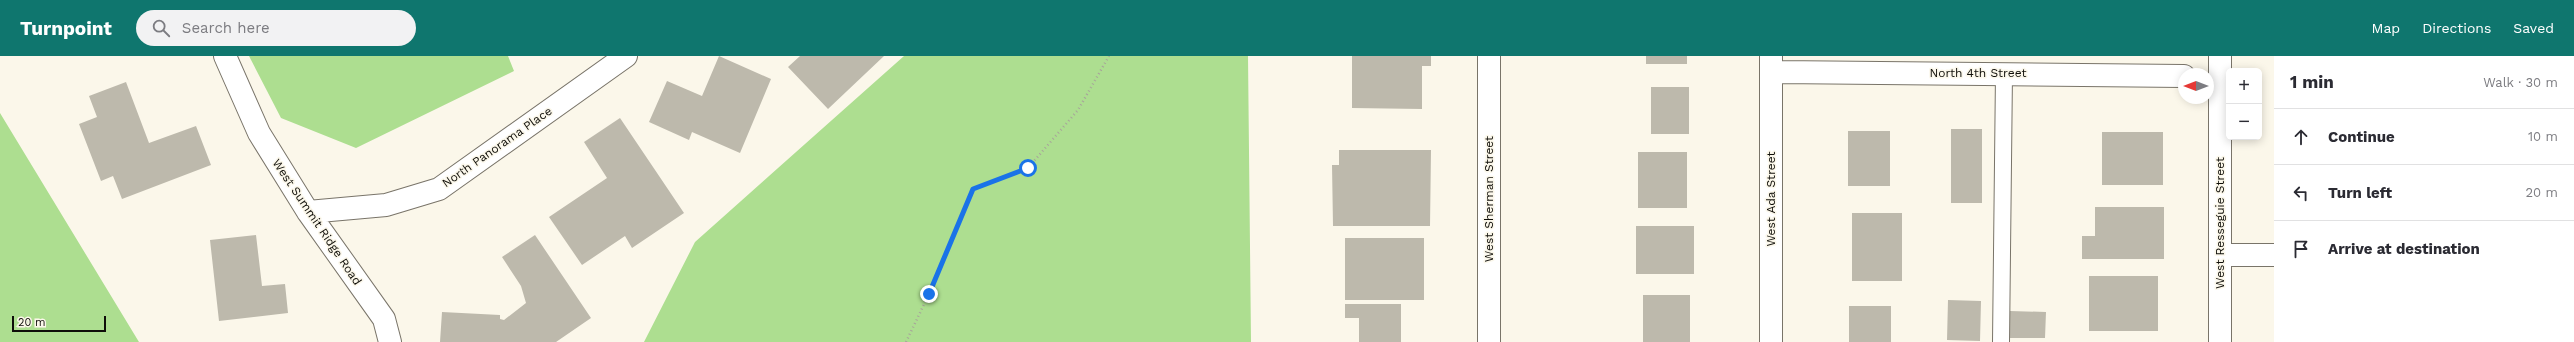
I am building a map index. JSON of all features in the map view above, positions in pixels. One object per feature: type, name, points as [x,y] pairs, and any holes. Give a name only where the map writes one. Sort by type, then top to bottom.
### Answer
[{"type":"street","name":"West Summit Ridge Road","points":[[225,56],[259,133],[308,212],[384,319],[390,342]]},
{"type":"street","name":"North Panorama Place","points":[[308,212],[386,205],[438,189],[626,56]]},
{"type":"street","name":"West Sherman Street","points":[[1489,56],[1489,342]]},
{"type":"street","name":"North 4th Street","points":[[1771,64],[2004,73],[2178,76]]},
{"type":"street","name":"West Ada Street","points":[[1771,64],[1771,342]]},
{"type":"street","name":"West Resseguie Street","points":[[2216,70],[2220,255],[2220,342]]},
{"type":"street","points":[[2220,255],[2274,255]]},
{"type":"lane","points":[[2001,342],[2004,73]]},
{"type":"path","points":[[906,342],[929,294],[973,189],[1028,168],[1078,110],[1109,56]]},
{"type":"green space","points":[[249,56],[508,56],[514,71],[356,148],[281,118]]},
{"type":"green space","points":[[904,56],[1248,56],[1251,342],[644,342],[695,242]]},
{"type":"green space","points":[[0,113],[139,342],[0,342]]},
{"type":"building","points":[[719,56],[771,79],[740,153],[692,132],[689,140],[649,122],[667,81],[702,96]]},
{"type":"building","points":[[800,56],[884,56],[828,109],[788,67]]},
{"type":"building","points":[[1352,56],[1431,56],[1431,66],[1422,66],[1422,109],[1352,108]]},
{"type":"building","points":[[1646,56],[1687,56],[1687,64],[1646,64]]},
{"type":"building","points":[[126,82],[149,143],[196,126],[211,165],[122,199],[113,176],[101,181],[79,124],[97,117],[89,96]]},
{"type":"building","points":[[1651,87],[1689,87],[1689,134],[1651,134]]},
{"type":"building","points":[[620,118],[684,213],[632,248],[625,236],[582,265],[549,217],[607,178],[584,142]]},
{"type":"building","points":[[1951,129],[1982,129],[1982,203],[1951,203]]},
{"type":"building","points":[[1848,131],[1890,131],[1890,186],[1848,186]]},
{"type":"building","points":[[2102,132],[2163,132],[2163,185],[2102,185]]},
{"type":"building","points":[[1339,150],[1431,150],[1430,226],[1333,226],[1332,165],[1339,165]]},
{"type":"building","points":[[1638,152],[1687,152],[1687,208],[1638,208]]},
{"type":"building","points":[[2095,207],[2164,207],[2164,259],[2082,259],[2082,236],[2095,236]]},
{"type":"building","points":[[1852,213],[1902,213],[1902,281],[1852,281]]},
{"type":"building","points":[[1636,226],[1694,226],[1694,274],[1636,274]]},
{"type":"building","points":[[256,235],[262,286],[285,284],[288,313],[219,321],[210,240]]},
{"type":"building","points":[[535,235],[591,318],[556,342],[440,342],[442,312],[500,315],[500,319],[504,320],[526,303],[521,286],[502,257]]},
{"type":"building","points":[[1345,238],[1424,238],[1424,300],[1345,300]]},
{"type":"building","points":[[2089,276],[2158,276],[2158,331],[2089,331]]},
{"type":"building","points":[[1643,295],[1690,295],[1690,342],[1643,342]]},
{"type":"building","points":[[1948,300],[1981,301],[1980,341],[1947,340]]},
{"type":"building","points":[[1345,304],[1401,304],[1401,342],[1359,342],[1359,318],[1345,318]]},
{"type":"building","points":[[1849,306],[1891,306],[1891,342],[1849,342]]},
{"type":"building","points":[[2010,311],[2046,312],[2045,338],[2010,338]]},
{"type":"route","points":[[929,294],[973,189],[1028,168]]}]
